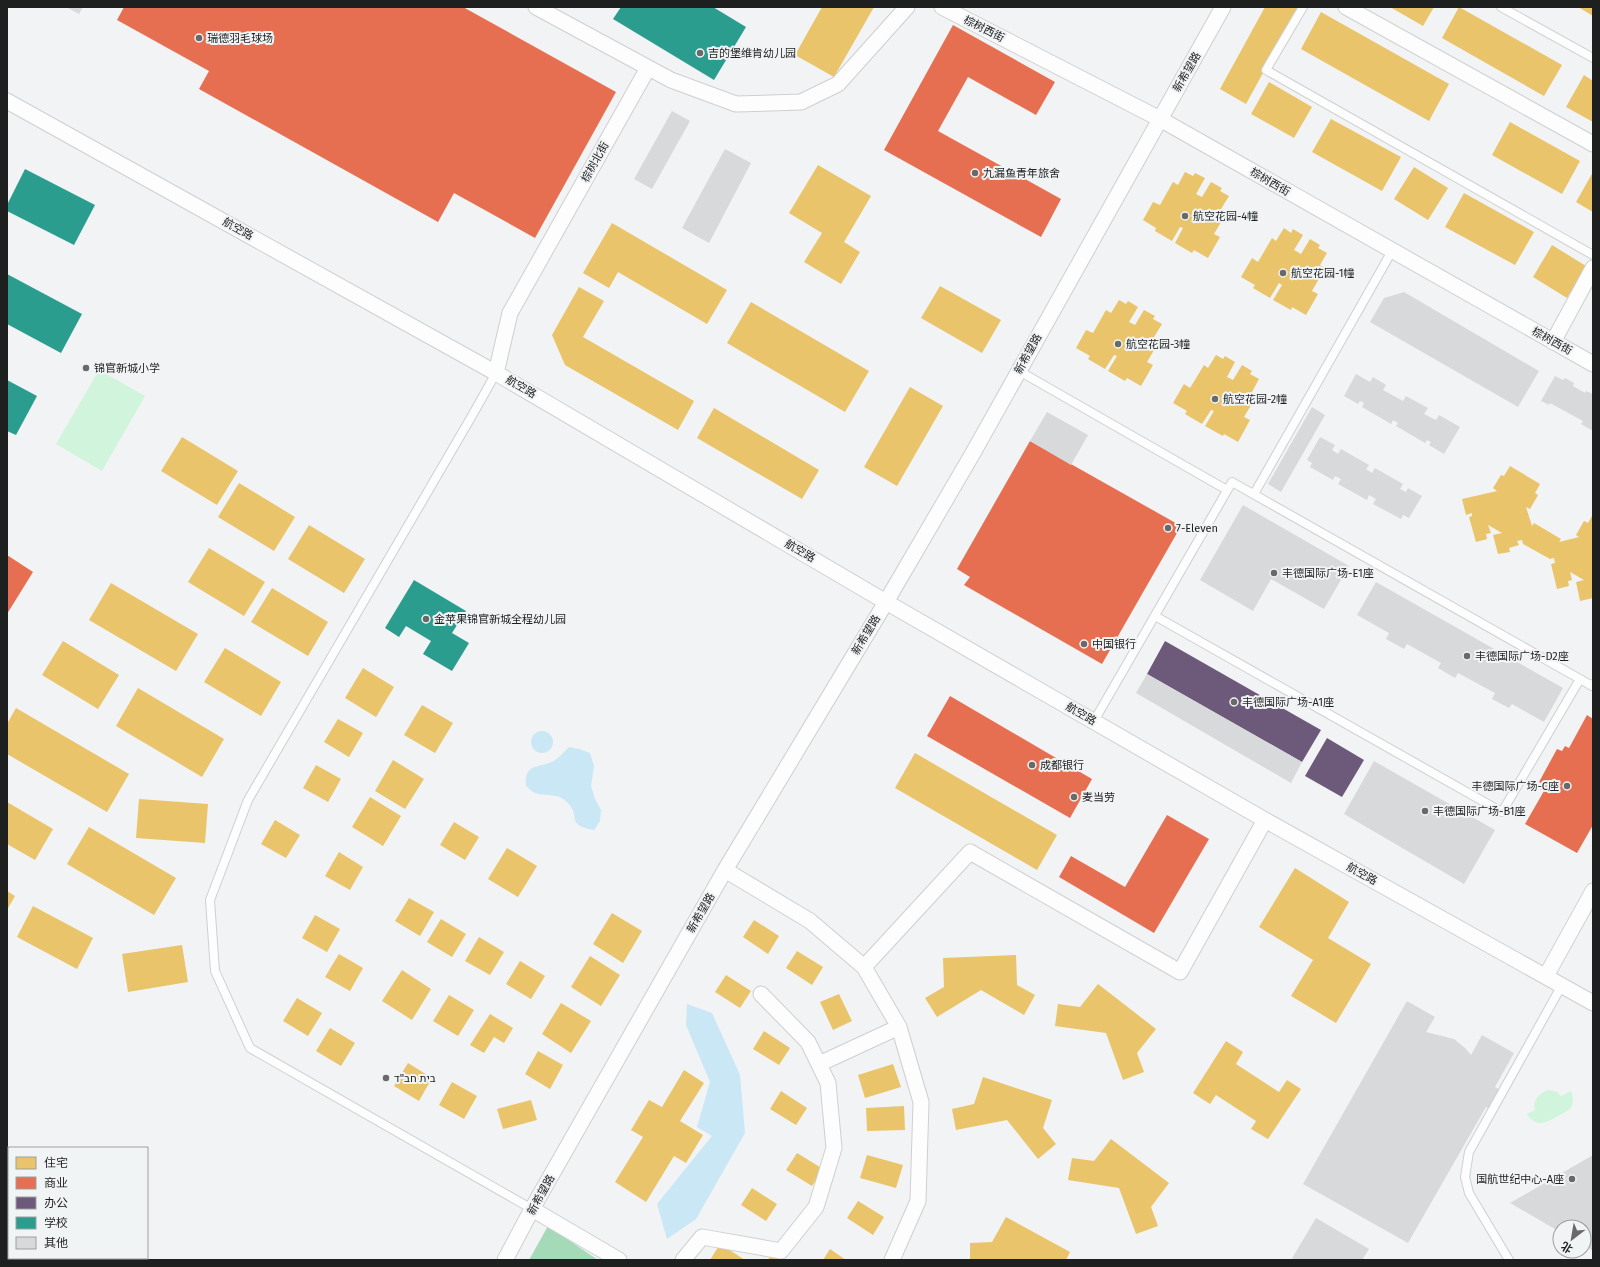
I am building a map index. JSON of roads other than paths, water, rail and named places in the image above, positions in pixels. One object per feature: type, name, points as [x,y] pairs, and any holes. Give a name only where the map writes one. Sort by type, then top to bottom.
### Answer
[{"type":"street","points":[[536,7],[670,80],[736,104],[801,102],[838,84],[907,7]]},
{"type":"street","name":"棕树西街","points":[[942,7],[1160,119],[1593,364]]},
{"type":"street","name":"新希望路","points":[[505,1260],[532,1209],[726,870],[973,453],[1223,7]]},
{"type":"street","points":[[1346,7],[1593,144]]},
{"type":"street","name":"棕树北街","points":[[496,373],[510,313],[648,68]]},
{"type":"street","name":"航空路","points":[[7,101],[496,373],[886,602],[1265,820],[1593,1003]]},
{"type":"street","points":[[1553,342],[1593,268]]},
{"type":"street","points":[[864,967],[970,852],[1180,972],[1265,820]]},
{"type":"street","points":[[726,870],[810,921],[864,967],[899,1027],[921,1102],[918,1201],[892,1260]]},
{"type":"street","points":[[1546,976],[1593,891]]},
{"type":"street","points":[[683,1260],[702,1237],[781,1251],[816,1207],[834,1148],[828,1083],[808,1042],[761,994]]},
{"type":"street","points":[[818,1064],[899,1027]]},
{"type":"street","points":[[532,1209],[619,1260]]},
{"type":"lane","points":[[1303,7],[1266,70],[1593,255]]},
{"type":"lane","points":[[1501,7],[1593,58]]},
{"type":"lane","points":[[1254,494],[1392,251]]},
{"type":"lane","points":[[1019,371],[1227,490]]},
{"type":"lane","points":[[496,373],[474,414],[248,800],[210,900],[215,971],[250,1048],[532,1209]]},
{"type":"lane","points":[[1094,721],[1232,482],[1580,680],[1592,686],[1593,684]]},
{"type":"lane","points":[[1155,616],[1502,812],[1580,680]]},
{"type":"lane","points":[[1509,1260],[1469,1193],[1465,1177],[1469,1152],[1562,985]]},
{"type":"water","points":[[538,731],[546,731],[553,738],[553,746],[546,753],[538,753],[531,746],[531,738]]},
{"type":"water","points":[[569,747],[590,753],[594,766],[591,786],[595,799],[601,810],[600,821],[594,830],[585,828],[576,823],[572,808],[564,799],[555,796],[537,794],[526,786],[526,779],[529,770],[554,761]]},
{"type":"water","points":[[687,1004],[712,1013],[740,1075],[745,1133],[696,1219],[667,1239],[657,1204],[712,1136],[697,1127],[710,1082],[686,1025]]},
{"type":"place","name":"瑞德羽毛球场","points":[[199,38]]},
{"type":"place","name":"吉的堡维肯幼儿园","points":[[700,53]]},
{"type":"place","name":"九漏鱼青年旅舍","points":[[975,173]]},
{"type":"place","name":"航空花园-4幢","points":[[1185,216]]},
{"type":"place","name":"航空花园-1幢","points":[[1283,273]]},
{"type":"place","name":"航空花园-3幢","points":[[1118,344]]},
{"type":"place","name":"锦官新城小学","points":[[86,368]]},
{"type":"place","name":"航空花园-2幢","points":[[1215,399]]},
{"type":"place","name":"7-Eleven","points":[[1168,528]]},
{"type":"place","name":"丰德国际广场-E1座","points":[[1274,573]]},
{"type":"place","name":"金苹果锦官新城全程幼儿园","points":[[426,619]]},
{"type":"place","name":"中国银行","points":[[1084,644]]},
{"type":"place","name":"丰德国际广场-D2座","points":[[1467,656]]},
{"type":"place","name":"丰德国际广场-A1座","points":[[1234,702]]},
{"type":"place","name":"成都银行","points":[[1032,765]]},
{"type":"place","name":"丰德国际广场-C座","points":[[1567,786]]},
{"type":"place","name":"麦当劳","points":[[1074,797]]},
{"type":"place","name":"丰德国际广场-B1座","points":[[1425,811]]},
{"type":"place","name":"בית חב\"ד","points":[[386,1078]]},
{"type":"place","name":"国航世纪中心-A座","points":[[1572,1179]]}]
